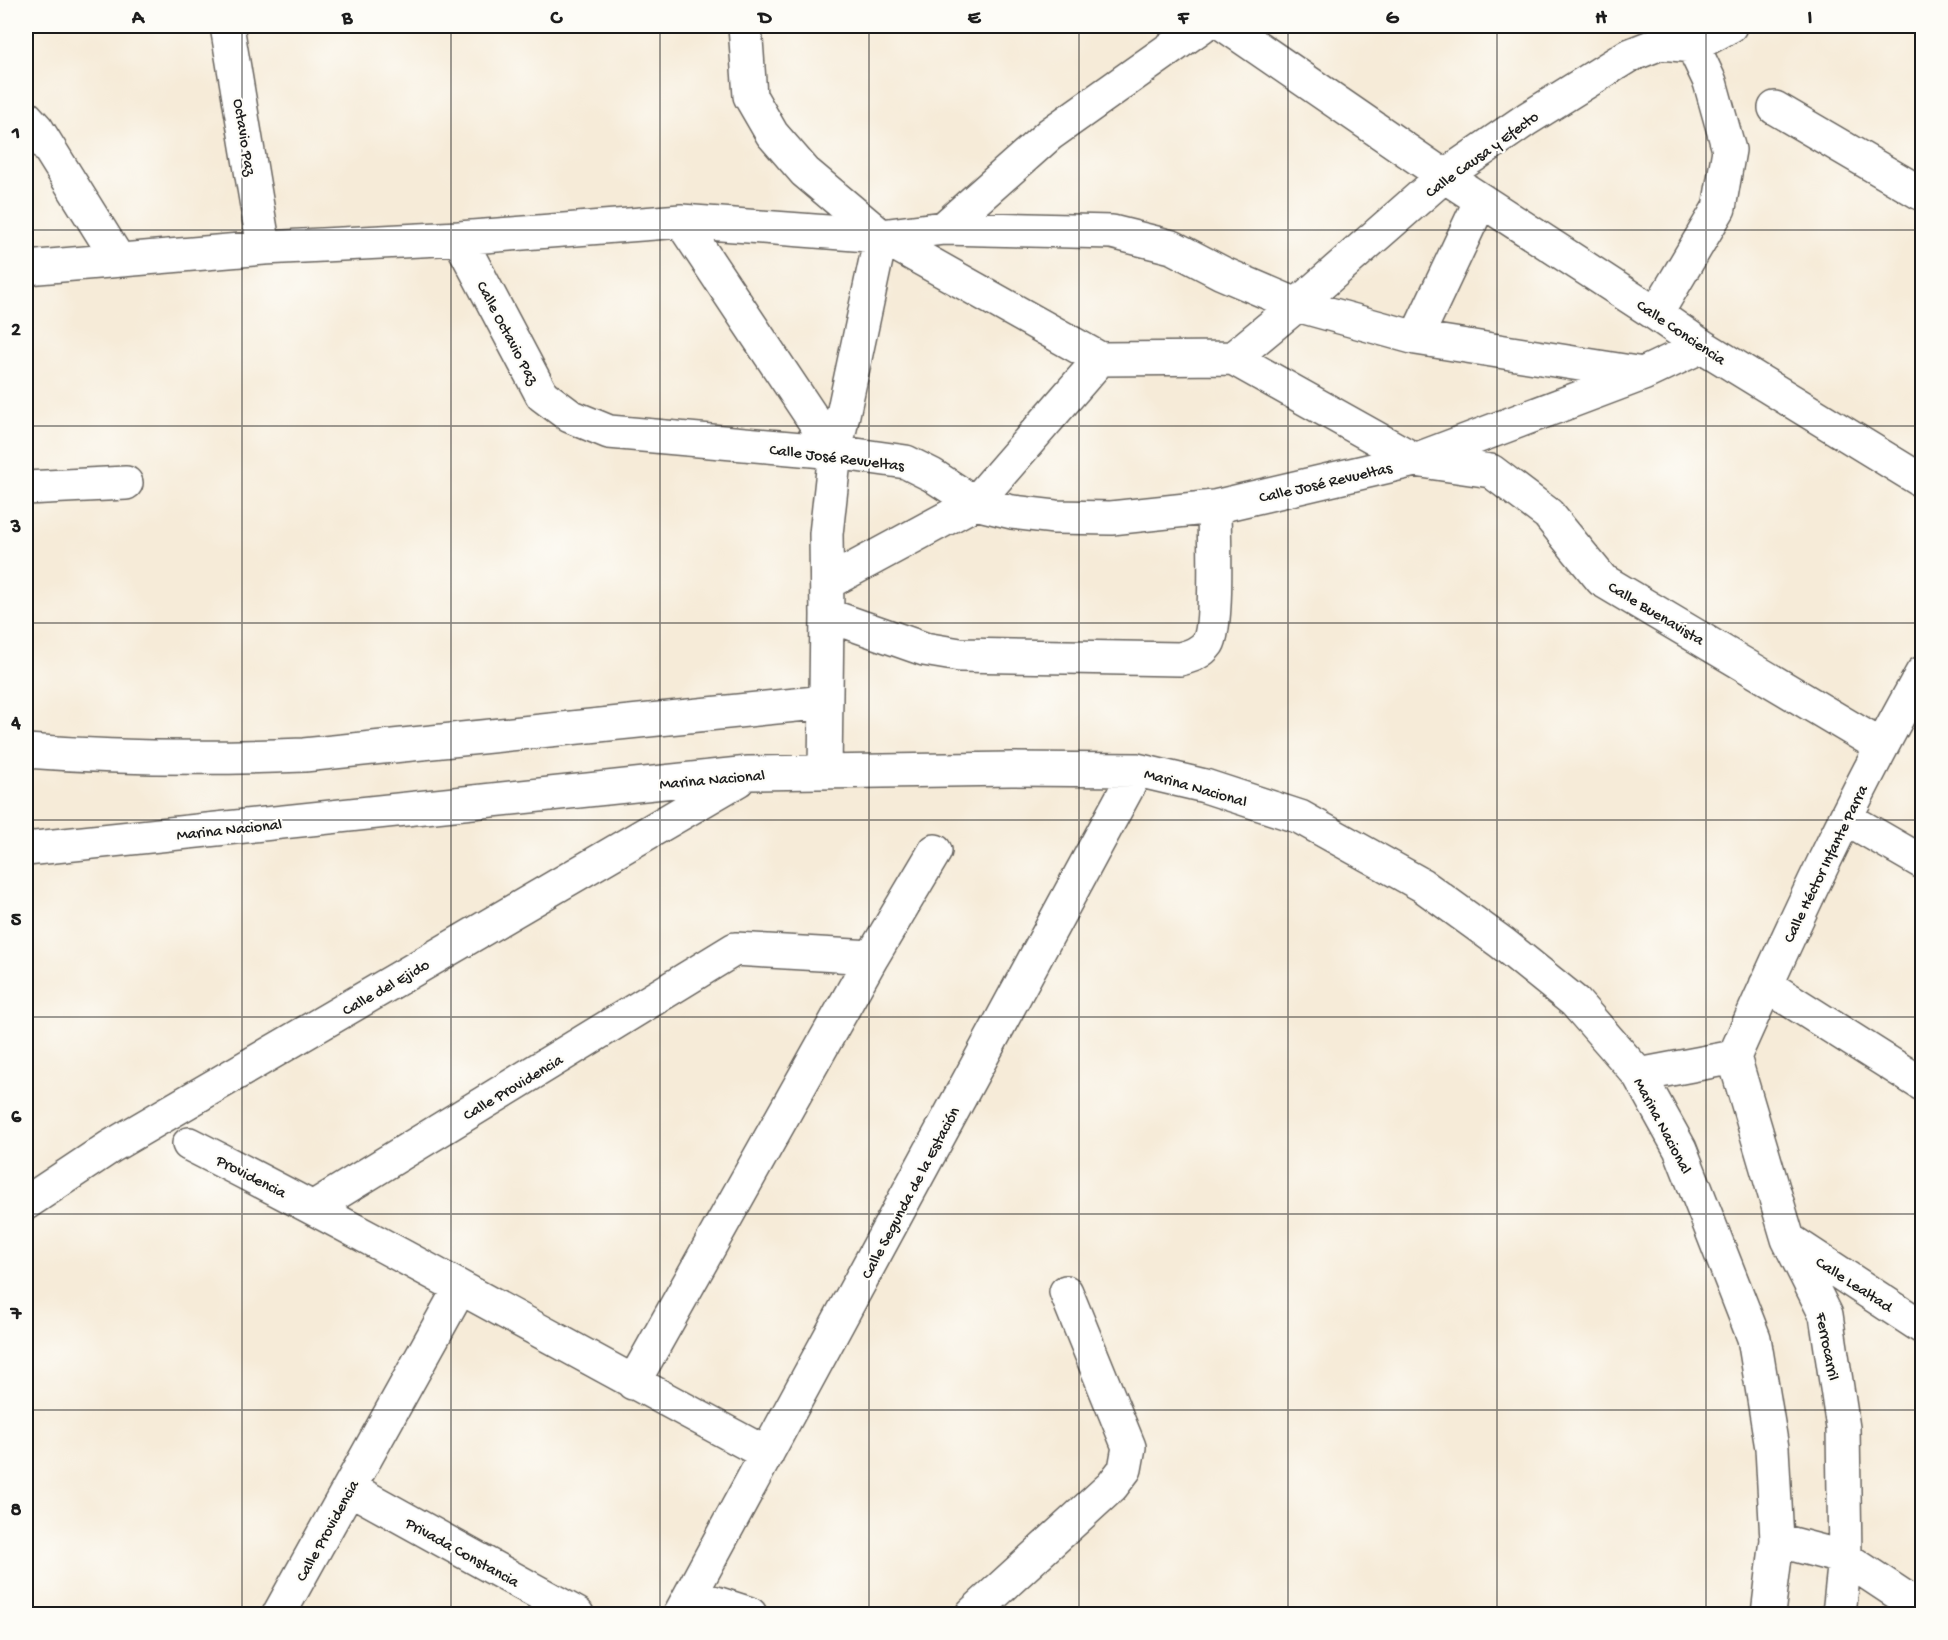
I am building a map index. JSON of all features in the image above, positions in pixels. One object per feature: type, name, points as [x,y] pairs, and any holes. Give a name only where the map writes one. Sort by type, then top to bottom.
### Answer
[{"type":"street","name":"Octavio Paz","points":[[227,26],[264,248]]},
{"type":"street","points":[[745,26],[750,96],[772,134],[805,172],[881,236],[1100,359],[1233,358],[1415,460],[1643,374],[1702,346]]},
{"type":"street","points":[[944,228],[1050,134],[1202,26]]},
{"type":"street","name":"Calle Conciencia","points":[[1226,26],[1444,176],[1702,346],[1923,481]]},
{"type":"street","points":[[1656,314],[1719,208],[1729,150],[1710,82],[1693,46],[1730,26]]},
{"type":"street","name":"Calle Causa y Efecto","points":[[1233,358],[1444,176],[1527,119],[1628,56],[1661,43],[1693,46]]},
{"type":"street","points":[[1775,108],[1923,194]]},
{"type":"street","points":[[26,117],[36,129],[118,259]]},
{"type":"street","points":[[1416,338],[1481,200]]},
{"type":"street","points":[[681,221],[835,452]]},
{"type":"street","points":[[26,268],[264,248],[459,238],[681,221],[881,236],[944,228],[1112,232],[1172,247],[1222,273],[1297,305],[1416,338],[1643,374]]},
{"type":"street","points":[[825,772],[826,534],[835,452],[881,236]]},
{"type":"street","name":"Calle Octavio Paz","points":[[459,238],[542,395],[570,416]]},
{"type":"street","points":[[826,583],[975,503],[1100,359]]},
{"type":"street","name":"Calle José Revueltas","points":[[570,416],[609,432],[835,452],[906,462],[932,475],[975,503],[1012,512],[1055,517],[1111,518],[1214,507],[1415,460]]},
{"type":"street","name":"Calle Buenavista","points":[[1415,460],[1491,471],[1548,514],[1602,580],[1881,746]]},
{"type":"street","points":[[26,488],[126,483]]},
{"type":"street","points":[[827,615],[924,649],[960,655],[1180,659],[1198,653],[1209,642],[1214,622],[1214,507]]},
{"type":"street","name":"Calle Héctor Infante Parra","points":[[1734,1057],[1766,985],[1881,746],[1923,673]]},
{"type":"street","points":[[26,750],[81,755],[216,757],[304,755],[826,702]]},
{"type":"street","name":"Marina Nacional","points":[[26,849],[749,773],[1011,769],[1137,770],[1205,786],[1300,818],[1422,885],[1502,944],[1575,1002],[1639,1075],[1680,1149],[1754,1338],[1772,1448],[1777,1540],[1768,1614]]},
{"type":"street","name":"Calle Segunda de la Estación","points":[[686,1605],[1137,770]]},
{"type":"street","name":"Calle del Ejido","points":[[26,1203],[110,1147],[749,773]]},
{"type":"street","points":[[1846,818],[1923,862]]},
{"type":"street","points":[[633,1383],[872,957],[935,851]]},
{"type":"street","name":"Calle Providencia","points":[[314,1207],[735,949],[872,957]]},
{"type":"street","points":[[1766,985],[1923,1084]]},
{"type":"street","points":[[1639,1075],[1734,1057]]},
{"type":"street","name":"Ferrocarril","points":[[1734,1057],[1788,1239],[1826,1315],[1843,1428],[1845,1558],[1839,1614]]},
{"type":"street","name":"Providencia","points":[[189,1144],[314,1207]]},
{"type":"street","points":[[314,1207],[633,1383],[767,1454]]},
{"type":"street","name":"Calle Lealtad","points":[[1788,1239],[1923,1327]]},
{"type":"street","name":"Calle Providencia","points":[[279,1614],[460,1288]]},
{"type":"street","points":[[972,1614],[1112,1486],[1125,1469],[1129,1447],[1066,1292]]},
{"type":"street","name":"Privada Constancia","points":[[349,1488],[577,1614]]},
{"type":"street","points":[[1777,1540],[1845,1558],[1923,1609]]},
{"type":"street","points":[[686,1605],[750,1614]]}]
